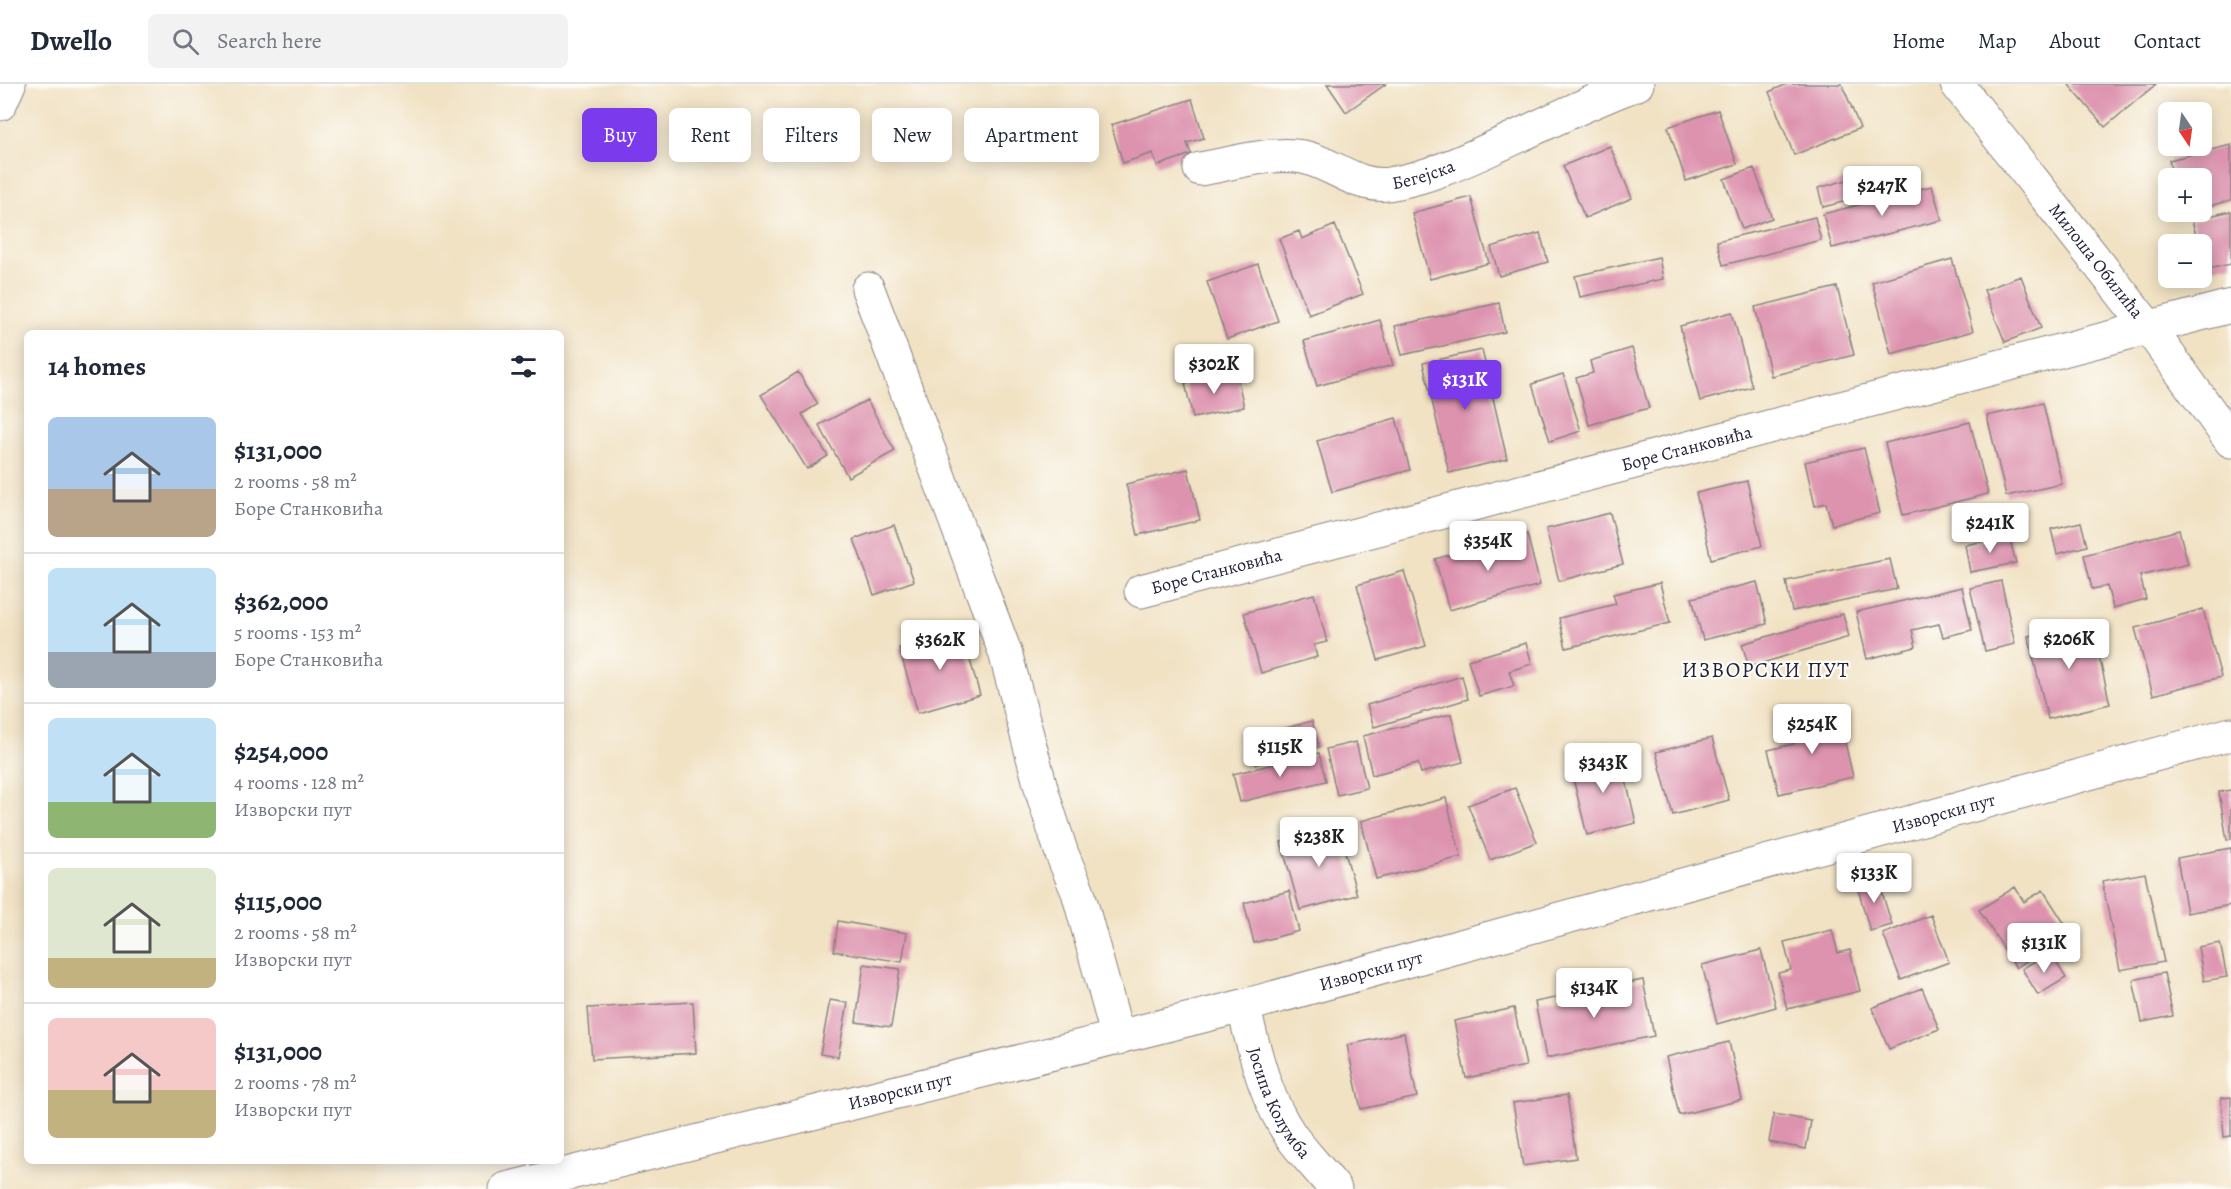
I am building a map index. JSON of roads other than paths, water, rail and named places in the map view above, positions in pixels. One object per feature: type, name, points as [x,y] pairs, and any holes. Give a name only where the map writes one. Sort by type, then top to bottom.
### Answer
[{"type":"street","points":[[0,104],[9,84]]},
{"type":"street","name":"Бегејска","points":[[1200,169],[1282,156],[1303,157],[1367,184],[1386,184],[1414,179],[1453,166],[1608,94],[1636,84]]},
{"type":"street","name":"Милоша Обилића","points":[[1957,84],[2149,328],[2231,441]]},
{"type":"street","points":[[868,289],[1005,652],[1043,795],[1062,854],[1078,892],[1118,1038]]},
{"type":"street","name":"Боре Станковића","points":[[1141,591],[2231,306]]},
{"type":"street","name":"Изворски пут","points":[[506,1189],[1243,1006],[2231,734]]},
{"type":"street","name":"Јосипа Колумба","points":[[1243,1006],[1261,1078],[1276,1110],[1290,1136],[1335,1189]]},
{"type":"district","name":"ИЗВОРСКИ ПУТ","points":[[1766,670]]}]
